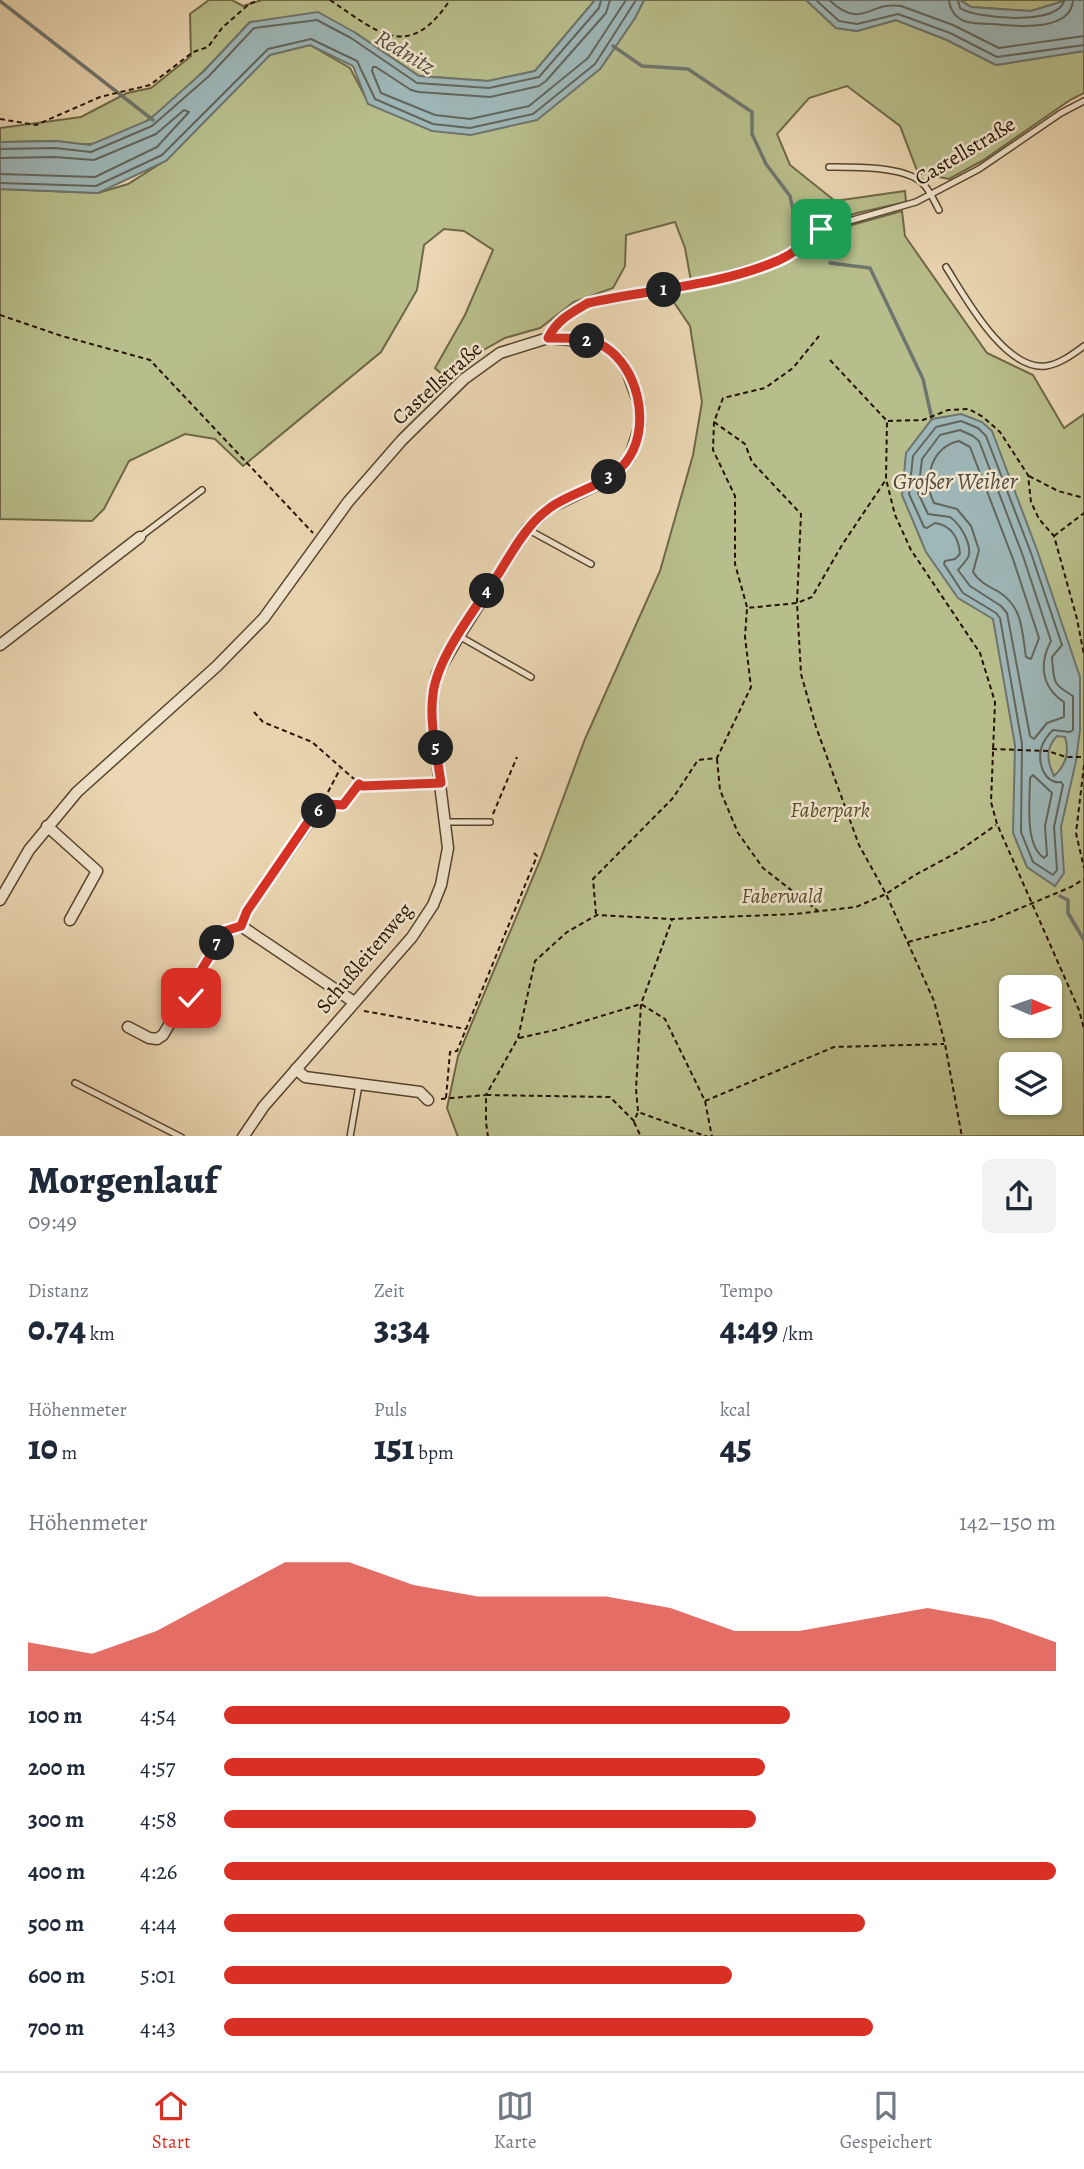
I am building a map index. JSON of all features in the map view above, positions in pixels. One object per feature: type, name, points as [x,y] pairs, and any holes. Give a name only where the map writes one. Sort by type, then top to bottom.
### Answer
[{"type":"street","name":"Schußleitenweg","points":[[243,1136],[264,1106],[412,937],[433,905],[446,866],[448,848],[432,720],[433,694],[437,674],[459,635],[527,529],[549,508],[596,486],[620,469],[630,457],[636,443],[640,425],[639,404],[627,371],[619,358],[593,342],[572,338],[548,338]]},
{"type":"street","name":"Castellstraße","points":[[0,900],[5,881],[47,826],[77,792],[209,673],[264,618],[348,502],[443,397],[500,353],[548,338]]},
{"type":"street","points":[[0,645],[140,537]]},
{"type":"street","points":[[241,926],[247,911],[310,819],[328,804]]},
{"type":"street","points":[[47,826],[97,871],[70,920]]},
{"type":"street","points":[[241,926],[354,1002]]},
{"type":"street","points":[[128,1027],[149,1038],[157,1039],[163,1035],[181,1005],[191,998],[196,979],[225,931],[241,926]]},
{"type":"street","points":[[296,1069],[305,1077],[420,1092],[428,1100]]},
{"type":"lane","name":"Castellstraße","points":[[548,338],[553,327],[568,314],[588,303],[730,276],[777,261],[799,249],[821,229],[916,202],[979,169],[1061,113],[1084,101]]},
{"type":"lane","points":[[829,167],[861,167],[901,173],[921,181],[939,209]]},
{"type":"lane","points":[[946,267],[996,340],[1022,362],[1045,366],[1065,359],[1084,346]]},
{"type":"lane","points":[[140,537],[202,490]]},
{"type":"lane","points":[[527,529],[591,564]]},
{"type":"lane","points":[[459,635],[531,677]]},
{"type":"lane","points":[[446,822],[490,822]]},
{"type":"lane","points":[[75,1083],[181,1136]]},
{"type":"lane","points":[[350,1136],[359,1084]]},
{"type":"path","points":[[0,119],[36,125],[100,97],[150,85],[193,52],[208,47],[222,28],[249,4],[259,0]]},
{"type":"path","points":[[330,0],[388,36],[407,38],[430,25],[450,0]]},
{"type":"path","points":[[0,315],[62,336],[150,359],[320,540]]},
{"type":"path","points":[[819,336],[793,368],[765,388],[723,398],[714,422],[713,450],[734,496],[735,564],[747,608],[745,637],[751,687],[717,758],[719,790],[738,833],[763,868],[820,912]]},
{"type":"path","points":[[830,360],[887,421],[886,480],[895,515],[911,550],[980,653],[995,702],[991,802],[997,824],[1079,1010],[1084,1029]]},
{"type":"path","points":[[887,421],[923,420],[948,410],[969,408],[983,417],[1008,443],[1028,475],[1031,502],[1039,519],[1054,536],[1084,655]]},
{"type":"path","points":[[714,422],[745,444],[752,462],[801,514],[797,603],[801,674],[816,727],[859,845],[886,894],[934,1001],[962,1136]]},
{"type":"path","points":[[1028,475],[1058,491],[1084,498]]},
{"type":"path","points":[[747,608],[797,603],[812,597],[842,545],[886,480]]},
{"type":"path","points":[[1054,536],[1084,513]]},
{"type":"path","points":[[1077,619],[1084,617]]},
{"type":"path","points":[[254,712],[263,722],[312,742],[362,786],[441,783]]},
{"type":"path","points":[[992,749],[1048,751],[1066,757],[1084,757]]},
{"type":"path","points":[[490,822],[517,757]]},
{"type":"path","points":[[597,915],[593,878],[673,798],[698,760],[717,758]]},
{"type":"path","points":[[1084,765],[1076,832],[1084,868]]},
{"type":"path","points":[[340,768],[328,790],[328,804],[343,805],[359,784]]},
{"type":"path","points":[[488,1136],[485,1122],[486,1095],[518,1038],[535,961],[567,932],[597,915],[673,919],[856,908],[886,894],[956,853],[997,824]]},
{"type":"path","points":[[446,1099],[450,1052],[457,1051],[467,1029],[537,856],[534,853]]},
{"type":"path","points":[[906,942],[992,920],[1084,879]]},
{"type":"path","points":[[634,1121],[638,1112],[636,1089],[641,1004],[673,919]]},
{"type":"path","points":[[354,1002],[363,1011],[467,1029]]},
{"type":"path","points":[[518,1038],[555,1030],[641,1004],[665,1019],[705,1101],[710,1136],[638,1112]]},
{"type":"path","points":[[705,1101],[834,1046],[945,1044]]},
{"type":"path","points":[[428,1100],[486,1095],[610,1097],[634,1121],[641,1136]]},
{"type":"green space","points":[[209,0],[232,0],[243,6],[262,0],[595,0],[535,71],[488,81],[419,76],[354,32],[250,22],[178,96],[135,128],[113,139],[91,144],[54,141],[0,142],[0,128],[81,117],[127,93],[151,88],[191,56],[190,14]]},
{"type":"green space","points":[[644,0],[806,0],[836,28],[857,31],[896,20],[947,40],[996,65],[1084,51],[1084,93],[982,161],[949,179],[918,173],[900,126],[847,86],[809,98],[777,134],[790,165],[835,201],[905,191],[906,202],[857,213],[817,226],[796,246],[767,260],[691,281],[685,248],[675,222],[626,235],[625,266],[613,288],[574,302],[540,328],[505,338],[480,352],[447,379],[435,368],[465,315],[493,250],[464,231],[444,229],[424,245],[417,290],[381,352],[243,466],[215,439],[185,434],[129,461],[104,509],[92,521],[0,519],[0,189],[98,193],[128,184],[166,160],[269,55],[310,45],[350,68],[369,104],[600,69]]},
{"type":"green space","points":[[960,0],[1067,0],[1031,11],[971,7]]},
{"type":"green space","name":"Faberwald","points":[[902,211],[905,236],[987,353],[1033,375],[1064,428],[1084,414],[1084,1136],[458,1136],[447,1108],[458,1056],[541,858],[585,739],[660,571],[693,455],[702,402],[690,326],[669,295],[771,267],[800,253],[823,233]]},
{"type":"water","points":[[595,0],[644,0],[600,69],[537,120],[471,135],[432,131],[368,104],[353,66],[310,45],[270,55],[166,161],[98,193],[0,189],[0,142],[56,141],[90,145],[149,120],[204,71],[250,22],[318,12],[354,32],[419,76],[488,81],[535,71]]},
{"type":"water","points":[[806,0],[960,0],[971,7],[1031,11],[1067,0],[1084,0],[1084,51],[996,65],[947,40],[896,20],[857,31],[836,28]]},
{"type":"water","name":"Großer Weiher","points":[[961,414],[982,422],[992,431],[1037,550],[1080,677],[1080,730],[1061,827],[1064,873],[1055,886],[1027,867],[1013,833],[1015,745],[993,619],[958,598],[926,552],[902,495],[906,453],[932,419]],"holes":[[[1057,736],[1065,737],[1066,758],[1054,776],[1049,750]]]},
{"type":"waterway","points":[[0,1],[153,120]]},
{"type":"waterway","points":[[613,46],[642,66],[688,69],[752,112],[752,134],[766,164],[790,196],[793,210],[806,231]]},
{"type":"waterway","points":[[830,263],[870,268],[923,379],[932,419]]},
{"type":"waterway","points":[[1060,896],[1068,900],[1068,913],[1084,940]]},
{"type":"route","points":[[191,998],[196,979],[225,931],[241,926],[247,911],[310,819],[328,804],[343,805],[359,784],[441,783],[432,720],[433,694],[437,674],[459,635],[527,529],[549,508],[596,486],[620,469],[630,457],[640,425],[639,404],[627,371],[619,358],[605,347],[580,339],[548,338],[553,327],[568,314],[588,303],[730,276],[777,261],[799,249],[821,229]]},
{"type":"water label","name":"Rednitz","points":[[405,52]]},
{"type":"park label","name":"Faberpark","points":[[830,810]]}]
